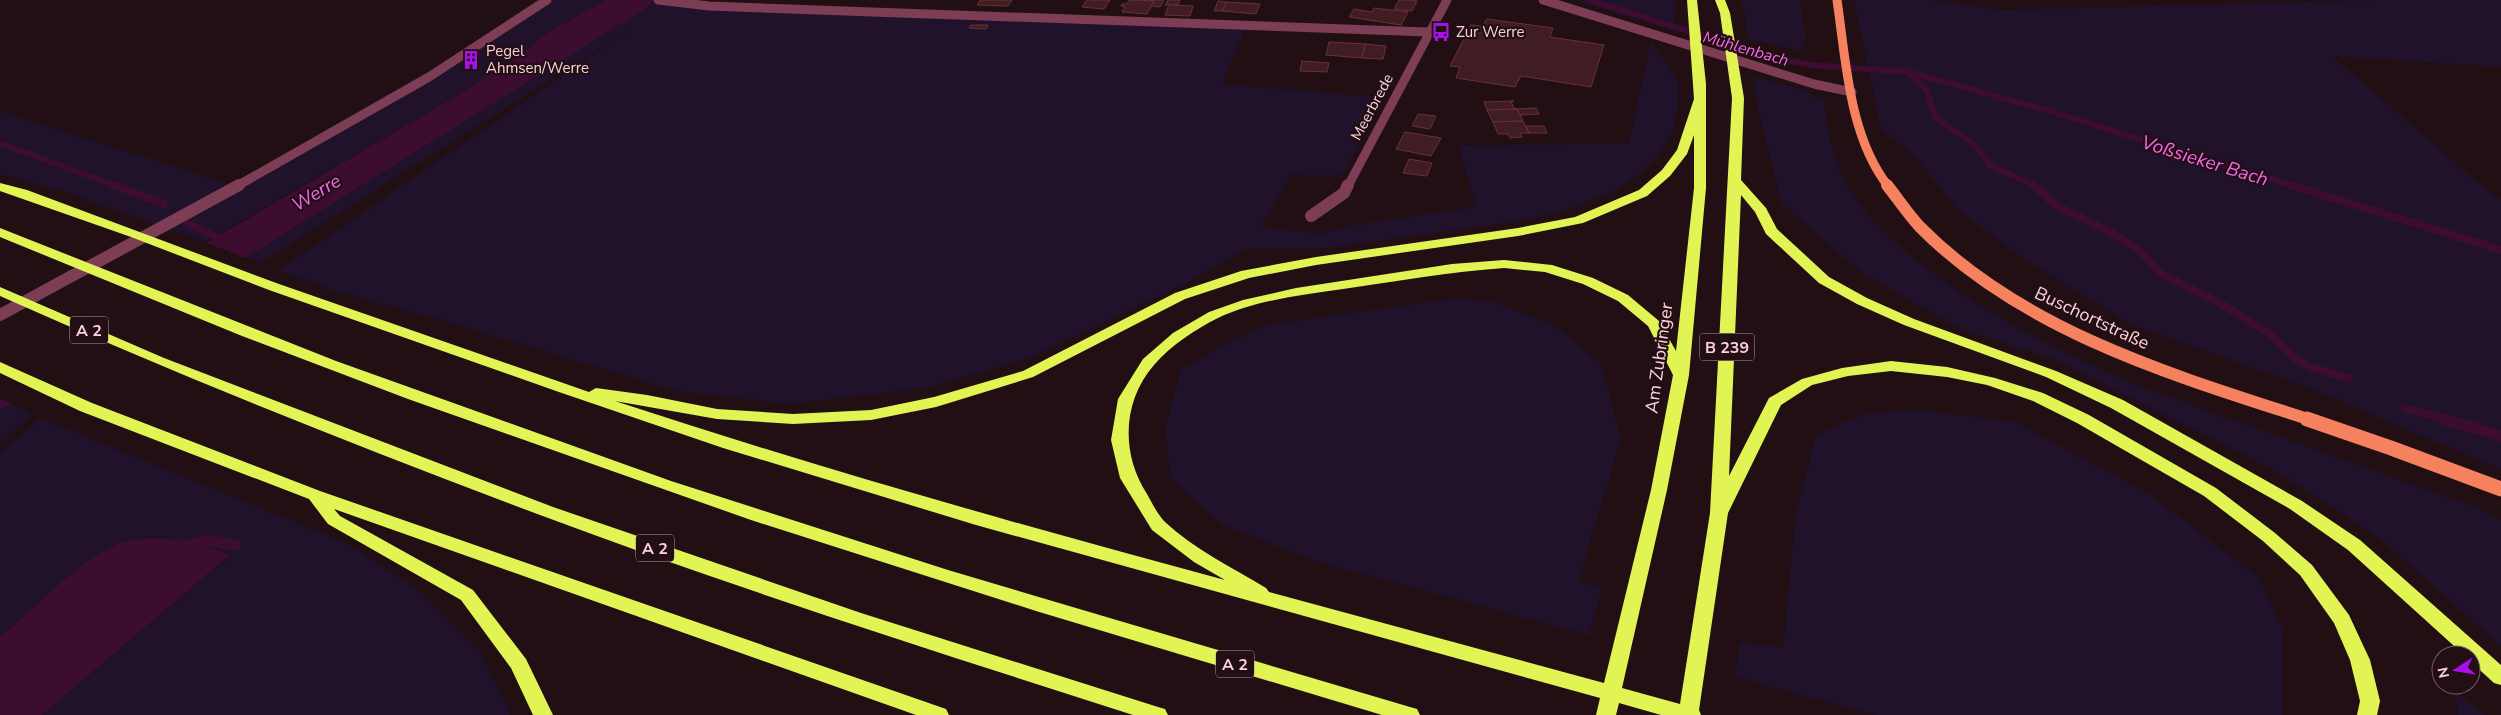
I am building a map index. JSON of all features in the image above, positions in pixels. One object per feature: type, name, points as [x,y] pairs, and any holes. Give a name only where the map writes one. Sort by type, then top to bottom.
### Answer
[{"type":"highway","name":"B 239","points":[[1690,715],[1719,513],[1735,181],[1738,98],[1725,14],[1720,0]]},
{"type":"highway","name":"Am Zubringer","points":[[1606,715],[1659,490],[1681,375],[1700,188],[1700,84],[1693,2]]},
{"type":"highway","points":[[560,388],[647,400],[717,414],[793,419],[871,415],[936,402],[1028,374],[1180,296],[1246,274],[1316,261],[1518,232],[1578,220],[1610,208],[1643,192],[1666,173],[1682,151],[1699,100]]},
{"type":"highway","points":[[1735,181],[1761,211],[1771,230],[1799,260],[1824,280],[1862,302],[1909,322],[2051,374],[2117,404],[2296,505],[2354,545],[2501,677]]},
{"type":"highway","points":[[0,187],[23,193],[136,234],[274,288],[560,388],[728,444],[976,520],[1690,715]]},
{"type":"highway","name":"A 2","points":[[0,232],[80,266],[348,372],[665,485],[1060,612],[1410,715]]},
{"type":"highway","points":[[1276,603],[1200,557],[1158,526],[1128,478],[1119,440],[1126,399],[1148,362],[1178,336],[1214,315],[1248,303],[1296,292],[1452,268],[1504,264],[1546,268],[1588,281],[1623,298],[1654,324],[1681,375]]},
{"type":"highway","name":"A 2","points":[[0,290],[159,361],[547,511],[855,618],[1158,715]]},
{"type":"highway","points":[[1719,513],[1775,402],[1807,382],[1847,371],[1891,366],[1947,372],[1990,381],[2038,397],[2083,419],[2210,492],[2269,536],[2306,570],[2342,620],[2360,660],[2370,701],[2367,715]]},
{"type":"highway","points":[[0,367],[86,407],[314,495],[939,715]]},
{"type":"highway","points":[[314,495],[334,520],[467,595],[518,664],[542,715]]},
{"type":"main road","name":"Buschortstraße","points":[[1837,0],[1852,92],[1863,134],[1880,175],[1905,210],[1936,242],[1975,273],[2019,302],[2080,335],[2136,359],[2199,383],[2399,449],[2501,489]]},
{"type":"street","points":[[0,314],[213,200],[429,77],[547,0]]},
{"type":"street","points":[[658,0],[709,6],[1428,32]]},
{"type":"street","name":"Meerbrede","points":[[1311,216],[1344,193],[1428,32],[1447,0]]},
{"type":"street","points":[[1543,0],[1805,82],[1852,92]]},
{"type":"shaded area","points":[[538,0],[606,0],[550,31],[512,61],[458,95],[205,242],[65,192],[0,174],[0,111],[231,185],[444,61]]},
{"type":"shaded area","points":[[655,0],[1246,28],[1222,84],[1385,98],[1342,175],[1309,176],[1292,174],[1261,227],[1321,234],[1348,226],[1476,207],[1459,146],[1629,143],[1651,41],[1679,84],[1678,106],[1672,131],[1660,153],[1647,168],[1615,191],[1556,213],[1513,222],[1327,248],[1246,249],[1188,282],[1027,359],[925,388],[789,404],[677,391],[438,319],[335,291],[279,270],[632,28],[260,263],[245,257]]},
{"type":"shaded area","points":[[1574,0],[1675,0],[1675,31]]},
{"type":"shaded area","points":[[1742,0],[1800,0],[1806,39],[1801,51],[1748,39]]},
{"type":"shaded area","points":[[1854,0],[1932,0],[2002,10],[2377,0],[2501,0],[2501,67],[2332,56],[2495,197],[2501,199],[2501,469],[2304,386],[2132,325],[2029,262],[1958,210],[1913,154],[1881,129]]},
{"type":"shaded area","points":[[1754,76],[1803,90],[1824,101],[1829,135],[1840,171],[1850,191],[1868,215],[1929,271],[1985,309],[2043,341],[2134,384],[2480,509],[2501,520],[2501,646],[2377,536],[2272,469],[2053,359],[1961,329],[1861,272],[1782,204],[1757,105]]},
{"type":"shaded area","points":[[1452,299],[1492,301],[1557,327],[1601,364],[1621,439],[1578,581],[1602,588],[1589,635],[1315,561],[1221,524],[1170,477],[1165,427],[1181,370],[1227,343],[1270,324]]},
{"type":"shaded area","points":[[10,403],[32,414],[0,443],[0,411]]},
{"type":"shaded area","points":[[1919,410],[2015,422],[2148,493],[2259,578],[2283,631],[2282,715],[1876,715],[1735,677],[1740,642],[1783,648],[1796,511],[1816,435],[1863,414]]},
{"type":"shaded area","points":[[40,418],[346,543],[415,587],[479,650],[511,715],[42,715],[230,556],[133,540],[113,546],[85,563],[0,637],[0,454]]},
{"type":"shaded area","points":[[2456,695],[2460,695],[2485,715],[2458,715]]},
{"type":"water","name":"Werre","points":[[606,0],[655,0],[641,11],[0,411],[0,364],[458,95],[512,61],[550,31]]},
{"type":"water","points":[[171,539],[208,547],[230,555],[42,715],[0,715],[0,637],[63,581],[98,555],[116,545],[133,540]]},
{"type":"pier","points":[[202,241],[248,259],[13,405],[0,398],[0,361]]},
{"type":"building","points":[[980,0],[1012,0],[1008,6],[977,5]]},
{"type":"building","points":[[1087,0],[1110,0],[1104,9],[1082,7]]},
{"type":"building","points":[[1129,0],[1154,1],[1147,14],[1122,12],[1125,7],[1121,6],[1122,4],[1127,4]]},
{"type":"building","points":[[1151,0],[1164,0],[1160,7],[1151,6],[1154,1]]},
{"type":"building","points":[[1168,0],[1180,0],[1178,5],[1165,5]]},
{"type":"building","points":[[1399,0],[1417,1],[1412,11],[1394,9]]},
{"type":"building","points":[[1218,1],[1227,2],[1222,11],[1214,11]]},
{"type":"building","points":[[1227,2],[1260,4],[1256,14],[1222,11]]},
{"type":"building","points":[[1169,5],[1193,6],[1190,16],[1165,15]]},
{"type":"building","points":[[1374,8],[1408,12],[1401,25],[1349,17],[1354,9],[1372,12]]},
{"type":"building","points":[[1487,19],[1553,28],[1550,37],[1604,45],[1591,87],[1521,76],[1515,87],[1456,78],[1460,67],[1450,66],[1471,25],[1482,26]]},
{"type":"building","points":[[971,25],[988,25],[986,29],[969,28]]},
{"type":"building","points":[[1329,42],[1365,44],[1362,58],[1326,55]]},
{"type":"building","points":[[1365,44],[1386,46],[1383,59],[1362,58]]},
{"type":"building","points":[[1302,61],[1329,63],[1327,72],[1300,71]]},
{"type":"building","points":[[1514,101],[1511,102],[1514,108],[1517,109],[1487,110],[1484,102]]},
{"type":"building","points":[[1536,108],[1539,114],[1520,115],[1517,109]]},
{"type":"building","points":[[1517,109],[1523,121],[1493,122],[1487,110]]},
{"type":"building","points":[[1418,114],[1436,116],[1430,129],[1412,126]]},
{"type":"building","points":[[1523,121],[1529,133],[1520,133],[1522,137],[1510,138],[1508,134],[1498,134],[1493,122]]},
{"type":"building","points":[[1526,126],[1544,126],[1547,133],[1529,133]]},
{"type":"building","points":[[1405,132],[1441,138],[1431,156],[1396,149]]},
{"type":"building","points":[[1409,159],[1432,163],[1427,176],[1403,173]]},
{"type":"waterway","name":"Voßsieker Bach","points":[[1588,0],[1772,57],[1810,65],[1909,72],[2039,108],[2294,186]]},
{"type":"waterway","points":[[1911,74],[1927,90],[1935,117],[1975,145],[1990,165],[2034,185]]},
{"type":"waterway","points":[[0,143],[116,186]]},
{"type":"waterway","points":[[113,185],[164,204]]},
{"type":"waterway","points":[[2034,185],[2055,205],[2107,230],[2140,251],[2160,273],[2220,303],[2273,336],[2296,359],[2310,367],[2348,378]]},
{"type":"waterway","name":"Voßsieker Bach","points":[[2290,185],[2501,250]]},
{"type":"waterway","points":[[188,223],[224,241]]},
{"type":"waterway","points":[[2405,408],[2448,420]]},
{"type":"waterway","points":[[2443,419],[2501,436]]},
{"type":"waterway","points":[[181,548],[207,540],[235,545]]},
{"type":"place","name":"Zur Werre","points":[[1441,32]]},
{"type":"place","name":"Pegel Ahmsen/Werre","points":[[471,60]]},
{"type":"water label","name":"Mühlenbach","points":[[1746,48]]}]
